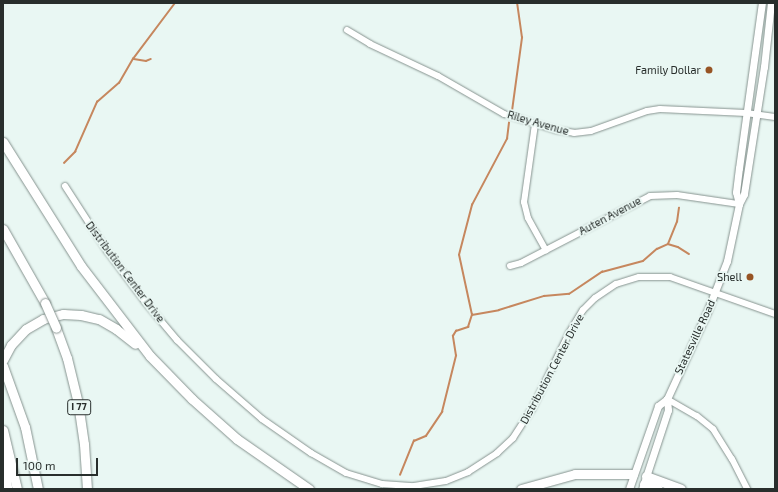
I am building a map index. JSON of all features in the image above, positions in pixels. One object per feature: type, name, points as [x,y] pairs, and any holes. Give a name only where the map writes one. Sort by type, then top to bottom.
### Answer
[{"type":"highway","points":[[3,142],[81,266],[150,356]]},
{"type":"highway","name":"I 77","points":[[3,229],[45,303],[67,358],[78,403],[84,444],[87,489]]},
{"type":"highway","points":[[3,360],[15,339],[31,326],[49,317],[69,314],[87,316],[105,322],[122,332],[150,356],[192,399],[237,439],[308,489]]},
{"type":"highway","points":[[3,366],[28,438],[38,489]]},
{"type":"highway","points":[[3,430],[17,489]]},
{"type":"highway","points":[[3,454],[7,489]]},
{"type":"highway","points":[[521,489],[575,474],[634,474]]},
{"type":"highway","points":[[644,483],[658,489]]},
{"type":"highway","points":[[644,483],[681,489]]},
{"type":"main road","name":"Statesville Road","points":[[739,204],[736,192],[762,3]]},
{"type":"main road","name":"Statesville Road","points":[[628,489],[658,406],[667,399],[716,293],[732,246],[739,204],[744,194],[771,3]]},
{"type":"main road","name":"Statesville Road","points":[[644,483],[668,410],[667,399]]},
{"type":"main road","points":[[634,474],[644,483]]},
{"type":"street","name":"Riley Avenue","points":[[347,30],[376,47],[438,76],[504,114],[535,124],[570,132],[582,133],[653,110],[668,109],[746,113],[775,117]]},
{"type":"street","points":[[535,124],[524,202],[528,218],[546,250]]},
{"type":"street","name":"Distribution Center Drive","points":[[64,186],[107,251],[141,297],[178,340],[216,379],[262,419],[310,453],[346,473],[382,484],[414,486],[441,482],[468,472],[497,453],[513,438],[532,410],[578,316],[589,303],[609,288],[631,278],[662,276],[682,280],[775,314]]},
{"type":"street","name":"Auten Avenue","points":[[510,266],[521,263],[630,205],[650,196],[677,195],[739,204]]},
{"type":"street","points":[[667,399],[697,416],[713,429],[732,459],[747,489]]},
{"type":"waterway","points":[[64,163],[75,152],[97,102],[119,83],[133,59],[175,3]]},
{"type":"waterway","points":[[512,111],[522,38],[517,3]]},
{"type":"waterway","points":[[134,59],[146,61],[151,59]]},
{"type":"waterway","points":[[400,475],[414,441],[426,436],[442,412],[456,356],[453,336],[456,331],[468,327],[472,315],[459,255],[472,205],[507,139],[509,123]]},
{"type":"waterway","points":[[472,315],[499,310],[544,296],[569,294],[602,272],[643,261],[657,249],[668,244],[677,222],[679,208]]},
{"type":"waterway","points":[[668,244],[678,247],[689,254]]},
{"type":"place","name":"Family Dollar","points":[[709,70]]},
{"type":"place","name":"Shell","points":[[750,277]]}]
